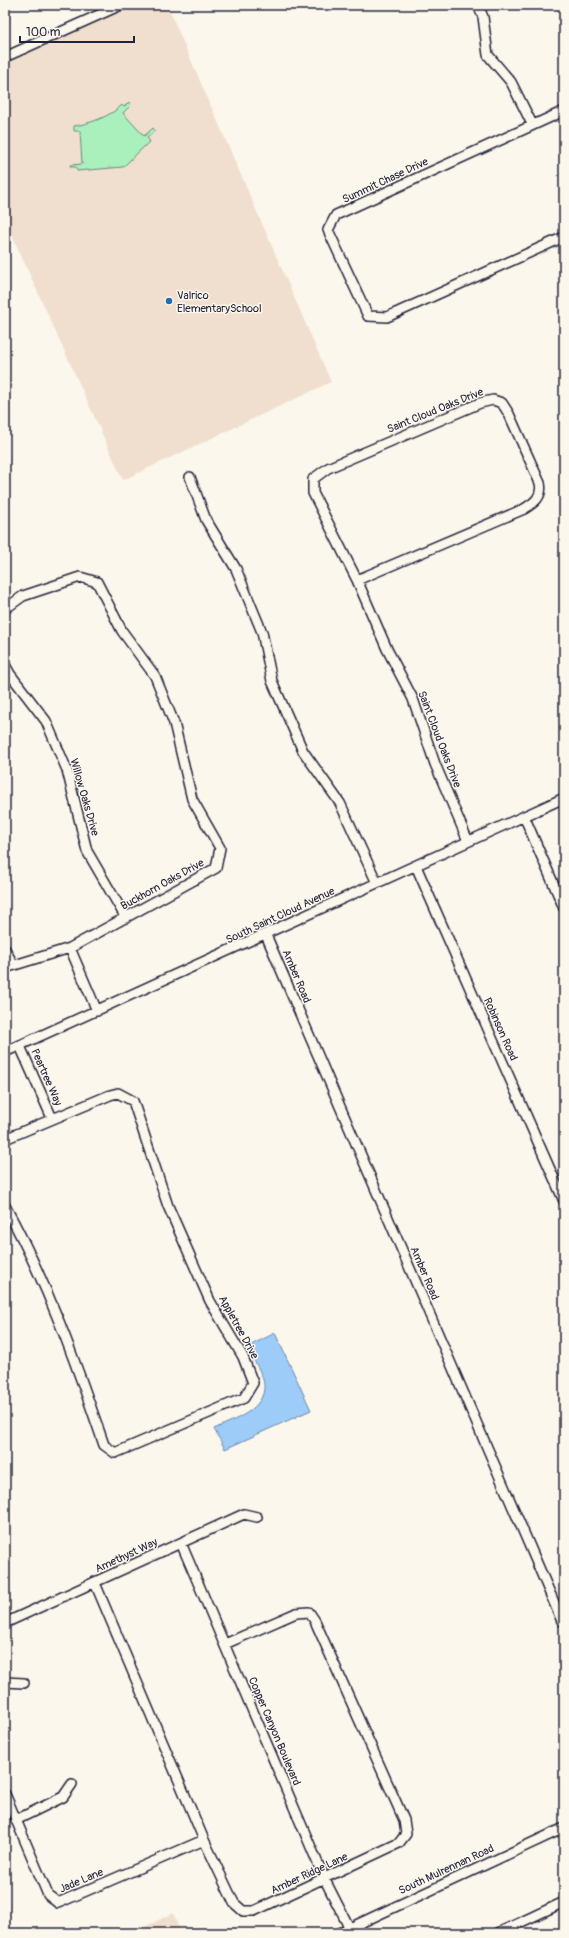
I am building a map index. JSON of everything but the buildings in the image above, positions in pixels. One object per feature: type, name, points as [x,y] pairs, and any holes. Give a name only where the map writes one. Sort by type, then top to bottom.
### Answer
[{"type":"street","points":[[478,5],[483,17],[488,55],[511,82],[532,124]]},
{"type":"street","points":[[5,57],[117,6]]},
{"type":"street","name":"Summit Chase Drive","points":[[564,111],[532,124],[336,215],[328,230],[368,316],[387,316],[564,238]]},
{"type":"street","name":"Saint Cloud Oaks Drive","points":[[357,580],[524,509],[537,500],[541,492],[540,483],[509,414],[502,403],[493,400],[480,403],[328,468],[313,479],[313,493],[357,580],[387,649],[413,699],[435,764],[468,841]]},
{"type":"street","points":[[190,477],[206,520],[236,568],[262,632],[272,680],[303,751],[340,803],[377,884]]},
{"type":"street","name":"Buckhorn Oaks Drive","points":[[5,609],[23,596],[80,577],[97,582],[122,631],[155,676],[174,723],[192,799],[220,848],[216,868],[70,948],[9,966]]},
{"type":"street","name":"Willow Oaks Drive","points":[[5,664],[10,674],[46,721],[67,770],[87,851],[126,918]]},
{"type":"street","name":"South Saint Cloud Avenue","points":[[5,1052],[266,935],[564,798]]},
{"type":"street","points":[[524,816],[564,908]]},
{"type":"street","name":"Robinson Road","points":[[416,866],[564,1201]]},
{"type":"street","name":"Amber Road","points":[[266,935],[562,1621]]},
{"type":"street","points":[[70,948],[97,1010]]},
{"type":"street","points":[[5,949],[9,966]]},
{"type":"street","name":"Peartree Way","points":[[20,1046],[52,1118]]},
{"type":"street","name":"Appletree Drive","points":[[5,1139],[52,1118],[118,1093],[133,1101],[168,1206],[210,1301],[243,1357],[253,1383],[244,1398],[115,1453],[104,1445],[62,1328],[43,1283],[5,1206]]},
{"type":"street","name":"Amethyst Way","points":[[5,1624],[244,1514],[257,1517]]},
{"type":"street","name":"Copper Canyon Boulevard","points":[[181,1543],[325,1880],[350,1932]]},
{"type":"street","name":"Amber Ridge Lane","points":[[95,1583],[204,1840],[234,1903],[243,1911],[254,1911],[325,1880],[399,1844],[406,1834],[404,1820],[315,1622],[309,1612],[296,1613],[225,1644]]},
{"type":"street","points":[[5,1682],[24,1683]]},
{"type":"street","points":[[16,1820],[63,1797],[72,1784]]},
{"type":"street","name":"Jade Lane","points":[[5,1794],[48,1895],[58,1903],[204,1840]]},
{"type":"street","name":"South Mulrennan Road","points":[[339,1933],[350,1932],[564,1828]]},
{"type":"street","points":[[498,1933],[564,1902]]},
{"type":"shaded area","name":"Valrico ElementarySchool","points":[[130,5],[167,5],[331,382],[123,480],[5,220],[5,63]]},
{"type":"shaded area","points":[[173,1913],[181,1933],[132,1933]]},
{"type":"green space","points":[[129,102],[131,105],[123,113],[144,136],[153,128],[155,131],[147,138],[150,141],[123,167],[77,171],[76,167],[71,167],[70,165],[82,164],[80,131],[74,131],[74,126],[100,119],[112,113],[122,105],[124,107]]},
{"type":"water","points":[[275,1333],[311,1410],[225,1449],[214,1429],[247,1413],[260,1401],[263,1393],[263,1380],[247,1347]]},
{"type":"place","name":"Valrico ElementarySchool","points":[[169,301]]}]
